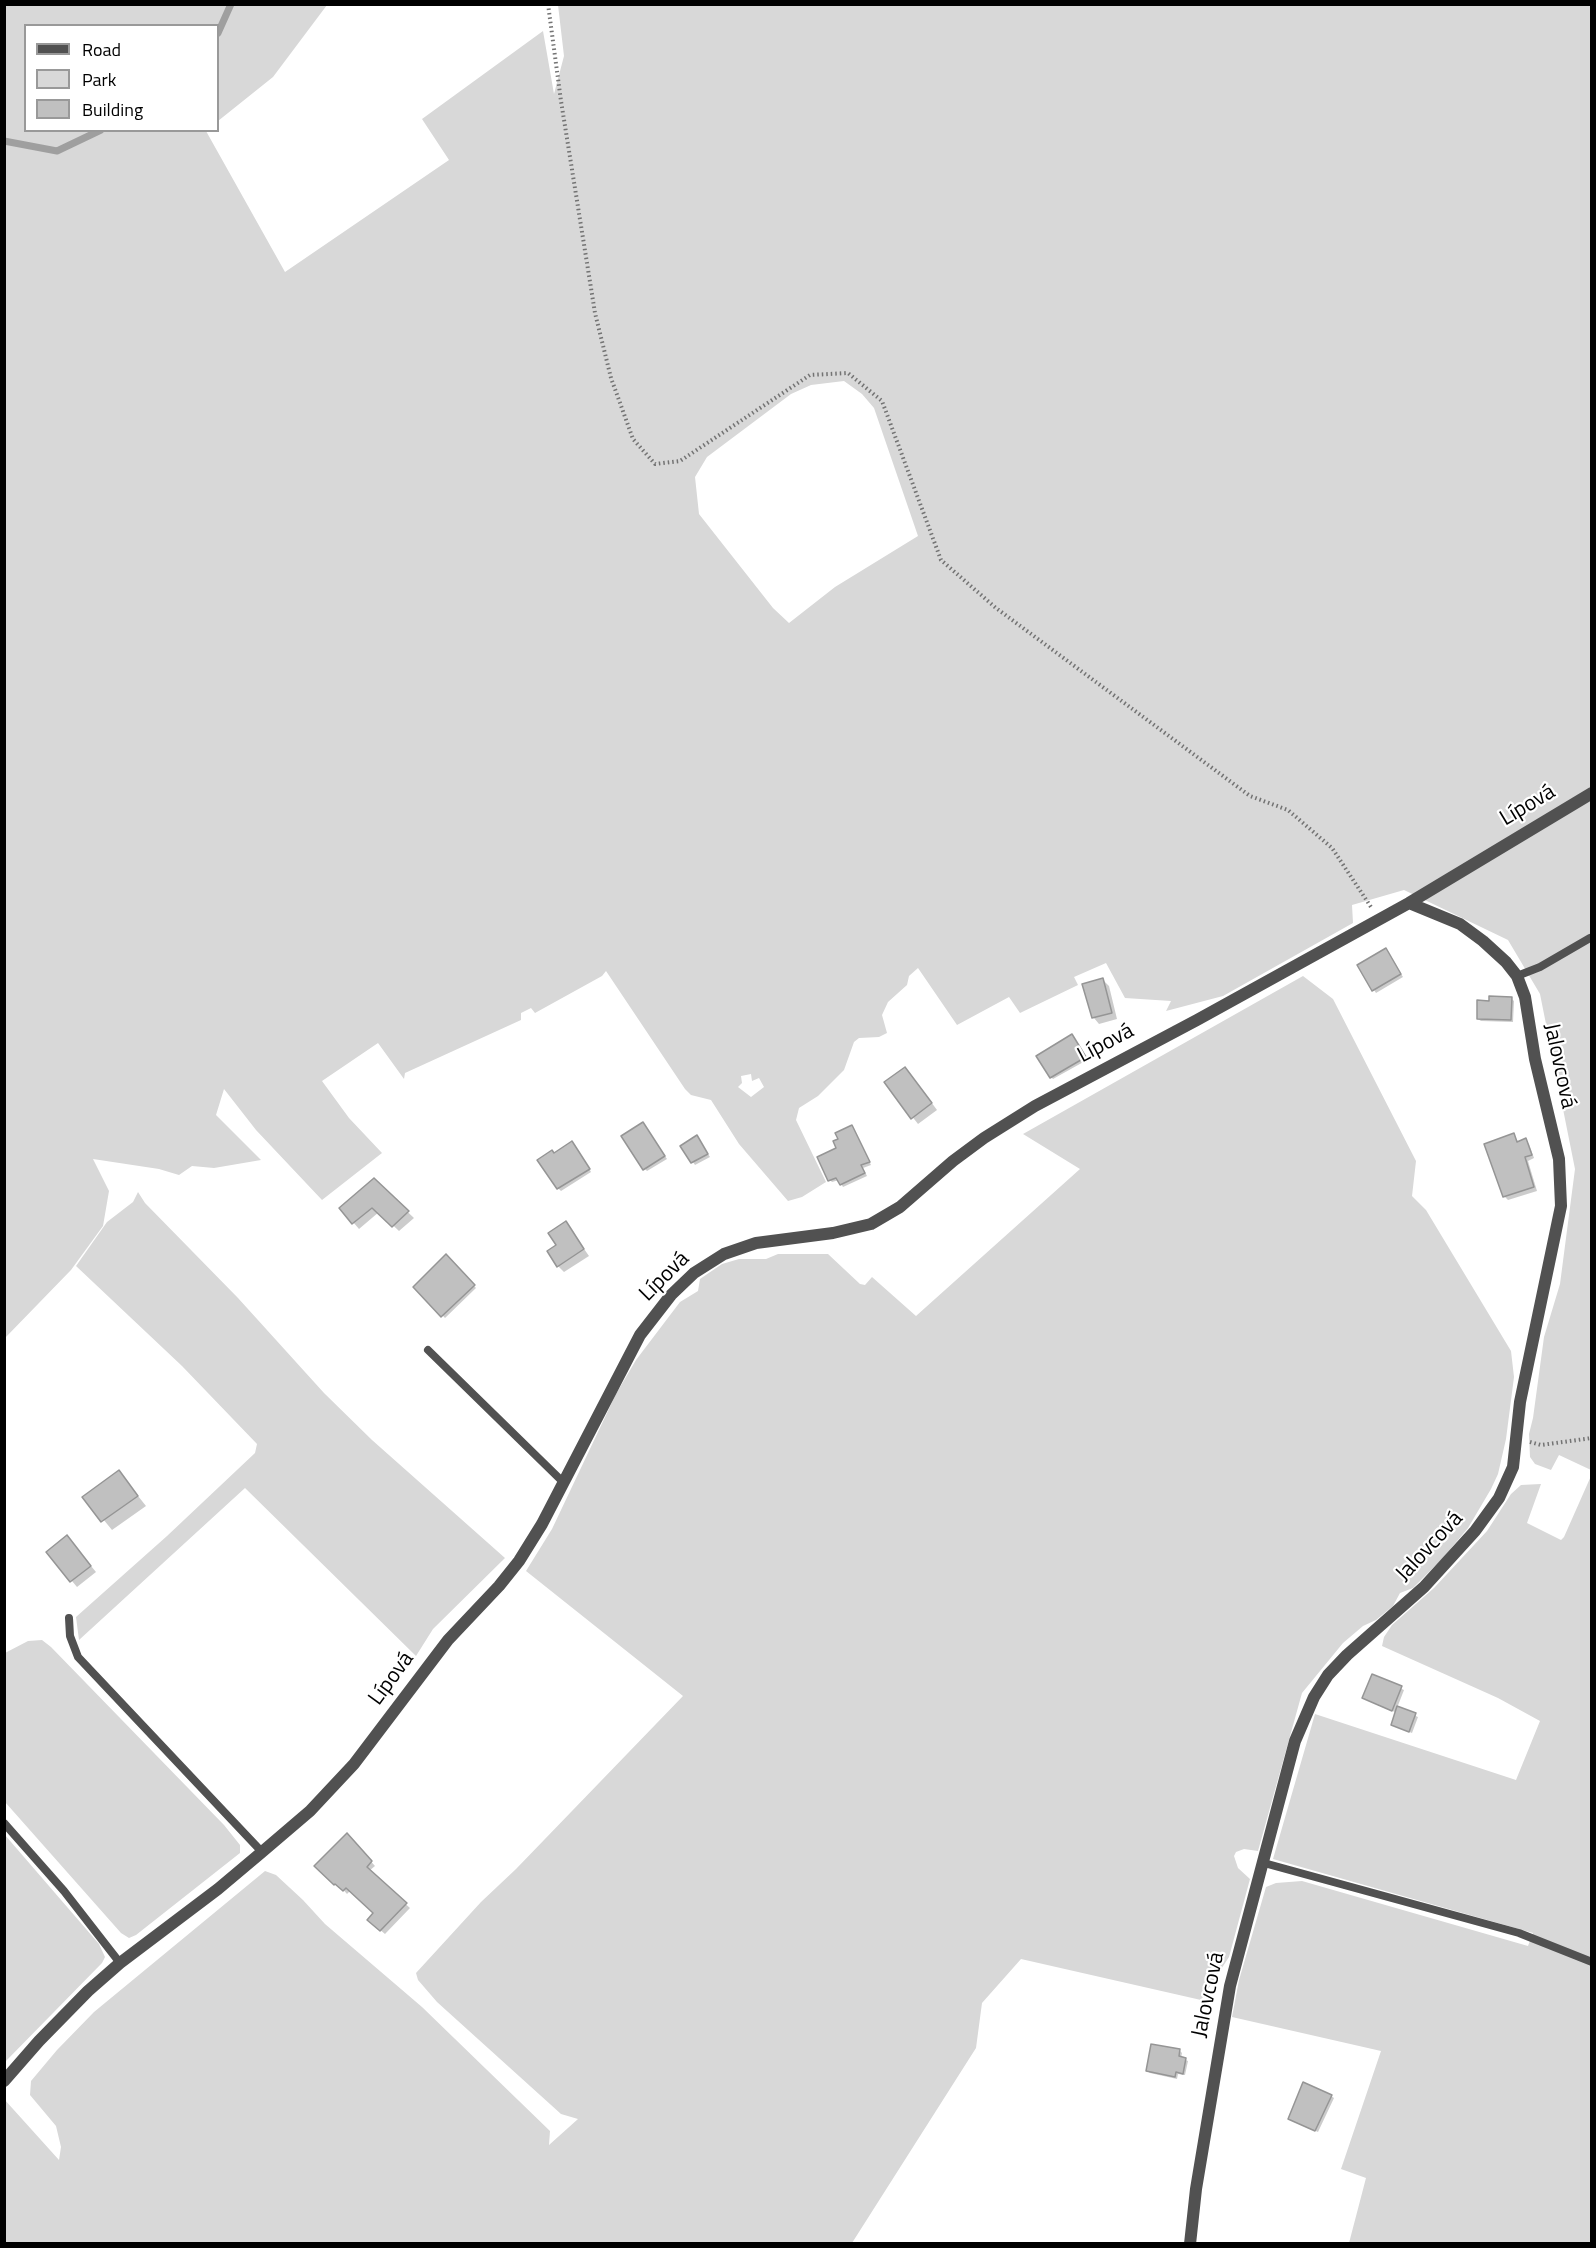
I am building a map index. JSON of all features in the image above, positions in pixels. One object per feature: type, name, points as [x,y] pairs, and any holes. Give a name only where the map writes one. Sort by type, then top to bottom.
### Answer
[{"type":"street","name":"Lípová","points":[[4,2081],[88,1991],[120,1963],[218,1889],[262,1852],[310,1811],[354,1764],[448,1640],[499,1586],[519,1561],[542,1524],[640,1335],[671,1294],[694,1273],[724,1254],[756,1243],[833,1233],[871,1224],[900,1207],[953,1161],[984,1138],[1035,1106],[1409,903],[1592,793]]},
{"type":"street","name":"Jalovcová","points":[[1190,2244],[1196,2189],[1230,1986],[1295,1741],[1314,1696],[1328,1675],[1347,1655],[1424,1587],[1475,1532],[1499,1498],[1513,1467],[1520,1402],[1561,1206],[1560,1160],[1535,1059],[1525,997],[1517,976],[1506,962],[1483,941],[1460,924],[1409,903]]},
{"type":"lane","points":[[1517,976],[1540,967],[1590,938]]},
{"type":"lane","points":[[428,1350],[563,1482]]},
{"type":"lane","points":[[69,1618],[70,1636],[78,1657],[262,1852]]},
{"type":"lane","points":[[4,1823],[64,1891],[120,1963]]},
{"type":"lane","points":[[1264,1863],[1519,1933],[1592,1962]]},
{"type":"path","points":[[548,4],[595,313],[611,378],[633,439],[655,464],[680,461],[810,375],[848,373],[882,401],[941,560],[996,608],[1250,796],[1288,810],[1332,848],[1378,918]]},
{"type":"path","points":[[1517,1438],[1541,1445],[1592,1438]]},
{"type":"green space","points":[[4,5],[327,5],[273,77],[219,120],[219,24],[24,24],[24,132],[207,132],[285,272],[449,160],[422,119],[543,31],[554,94],[564,56],[558,5],[1591,5],[1591,1470],[1559,1455],[1551,1470],[1535,1464],[1530,1457],[1529,1434],[1544,1337],[1560,1284],[1575,1169],[1540,994],[1508,940],[1404,890],[1352,905],[1353,923],[1223,996],[1166,1011],[1171,1001],[1125,998],[1106,963],[1074,977],[1078,985],[1020,1013],[1009,997],[957,1025],[918,968],[909,976],[907,985],[888,1002],[882,1015],[887,1033],[879,1037],[859,1038],[854,1042],[844,1070],[818,1096],[799,1108],[796,1120],[826,1182],[802,1197],[788,1201],[739,1144],[711,1100],[691,1095],[685,1089],[606,971],[602,976],[535,1013],[531,1008],[521,1013],[521,1020],[405,1073],[404,1079],[378,1043],[322,1081],[349,1118],[382,1153],[322,1200],[256,1130],[224,1089],[216,1115],[261,1160],[214,1168],[192,1166],[179,1175],[159,1169],[93,1159],[109,1191],[103,1226],[71,1270],[5,1338]],"holes":[[[844,381],[862,394],[874,408],[918,536],[835,587],[789,623],[773,608],[699,514],[695,477],[707,457],[791,394],[811,385]],[[751,1074],[752,1081],[759,1078],[764,1087],[751,1097],[738,1087],[742,1083],[741,1076]]]},
{"type":"green space","points":[[1303,976],[1333,999],[1416,1161],[1412,1196],[1426,1210],[1511,1351],[1514,1377],[1506,1439],[1498,1474],[1468,1528],[1413,1588],[1400,1593],[1393,1606],[1343,1643],[1302,1693],[1258,1851],[1244,1849],[1236,1852],[1234,1856],[1238,1868],[1250,1879],[1229,1957],[1201,2000],[1021,1959],[982,2003],[976,2048],[852,2243],[5,2243],[4,2099],[59,2160],[61,2147],[56,2126],[30,2095],[31,2081],[94,2012],[265,1871],[276,1875],[325,1924],[422,2007],[550,2131],[549,2145],[578,2119],[561,2114],[437,2002],[418,1980],[416,1973],[481,1902],[516,1869],[683,1696],[526,1571],[552,1529],[616,1394],[636,1360],[680,1302],[698,1291],[700,1279],[722,1264],[739,1259],[766,1259],[778,1254],[828,1254],[860,1284],[865,1285],[872,1277],[916,1316],[1080,1169],[1023,1134]]},
{"type":"green space","points":[[138,1192],[145,1203],[238,1298],[324,1393],[372,1440],[505,1558],[433,1629],[416,1656],[245,1488],[79,1640],[76,1617],[255,1453],[257,1444],[182,1366],[76,1266],[107,1222],[133,1202]]},
{"type":"green space","points":[[1591,1476],[1591,2243],[1349,2243],[1366,2178],[1341,2169],[1381,2051],[1232,2017],[1239,1980],[1266,1887],[1276,1883],[1302,1881],[1528,1946],[1533,1933],[1273,1859],[1315,1714],[1516,1780],[1540,1721],[1498,1698],[1382,1646],[1384,1637],[1392,1625],[1434,1588],[1487,1531],[1511,1494],[1521,1485],[1541,1484],[1527,1523],[1561,1540]]},
{"type":"green space","points":[[42,1640],[224,1825],[240,1845],[240,1853],[136,1935],[129,1938],[121,1933],[5,1802],[5,1653],[28,1641]]},
{"type":"green space","points":[[5,1835],[99,1944],[105,1957],[102,1963],[5,2062]]},
{"type":"building","points":[[1386,948],[1401,974],[1372,991],[1357,965]]},
{"type":"building","points":[[1103,978],[1112,1013],[1092,1018],[1082,984]]},
{"type":"building","points":[[1489,996],[1512,997],[1511,1020],[1477,1019],[1477,1000],[1489,1001]]},
{"type":"building","points":[[1072,1034],[1086,1057],[1050,1078],[1036,1056]]},
{"type":"building","points":[[905,1067],[932,1103],[911,1119],[884,1082]]},
{"type":"building","points":[[643,1122],[665,1156],[643,1170],[621,1136]]},
{"type":"building","points":[[852,1125],[870,1162],[861,1165],[865,1173],[840,1185],[836,1178],[828,1181],[817,1157],[836,1148],[833,1141],[838,1139],[835,1133]]},
{"type":"building","points":[[1514,1133],[1517,1142],[1526,1138],[1532,1155],[1525,1157],[1534,1187],[1503,1197],[1484,1144]]},
{"type":"building","points":[[697,1135],[708,1154],[691,1163],[680,1146]]},
{"type":"building","points":[[572,1141],[590,1169],[557,1189],[537,1160],[552,1150],[554,1153]]},
{"type":"building","points":[[374,1178],[409,1211],[392,1227],[372,1208],[352,1224],[339,1208]]},
{"type":"building","points":[[566,1221],[584,1249],[557,1267],[547,1251],[556,1245],[548,1233]]},
{"type":"building","points":[[446,1254],[475,1285],[441,1317],[413,1287]]},
{"type":"building","points":[[119,1470],[138,1496],[101,1522],[82,1497]]},
{"type":"building","points":[[67,1535],[91,1566],[70,1582],[46,1552]]},
{"type":"building","points":[[1372,1674],[1402,1686],[1392,1711],[1362,1698]]},
{"type":"building","points":[[1397,1706],[1416,1713],[1409,1732],[1391,1725]]},
{"type":"building","points":[[347,1833],[372,1861],[367,1867],[407,1903],[380,1931],[367,1920],[373,1913],[346,1888],[343,1891],[334,1885],[314,1866]]},
{"type":"building","points":[[1151,2044],[1180,2049],[1179,2056],[1186,2058],[1183,2074],[1176,2072],[1175,2077],[1146,2071]]},
{"type":"building","points":[[1303,2082],[1332,2095],[1315,2131],[1288,2119]]},
{"type":"waterway","points":[[219,31],[231,4]]},
{"type":"waterway","points":[[4,141],[57,151],[97,132]]}]
